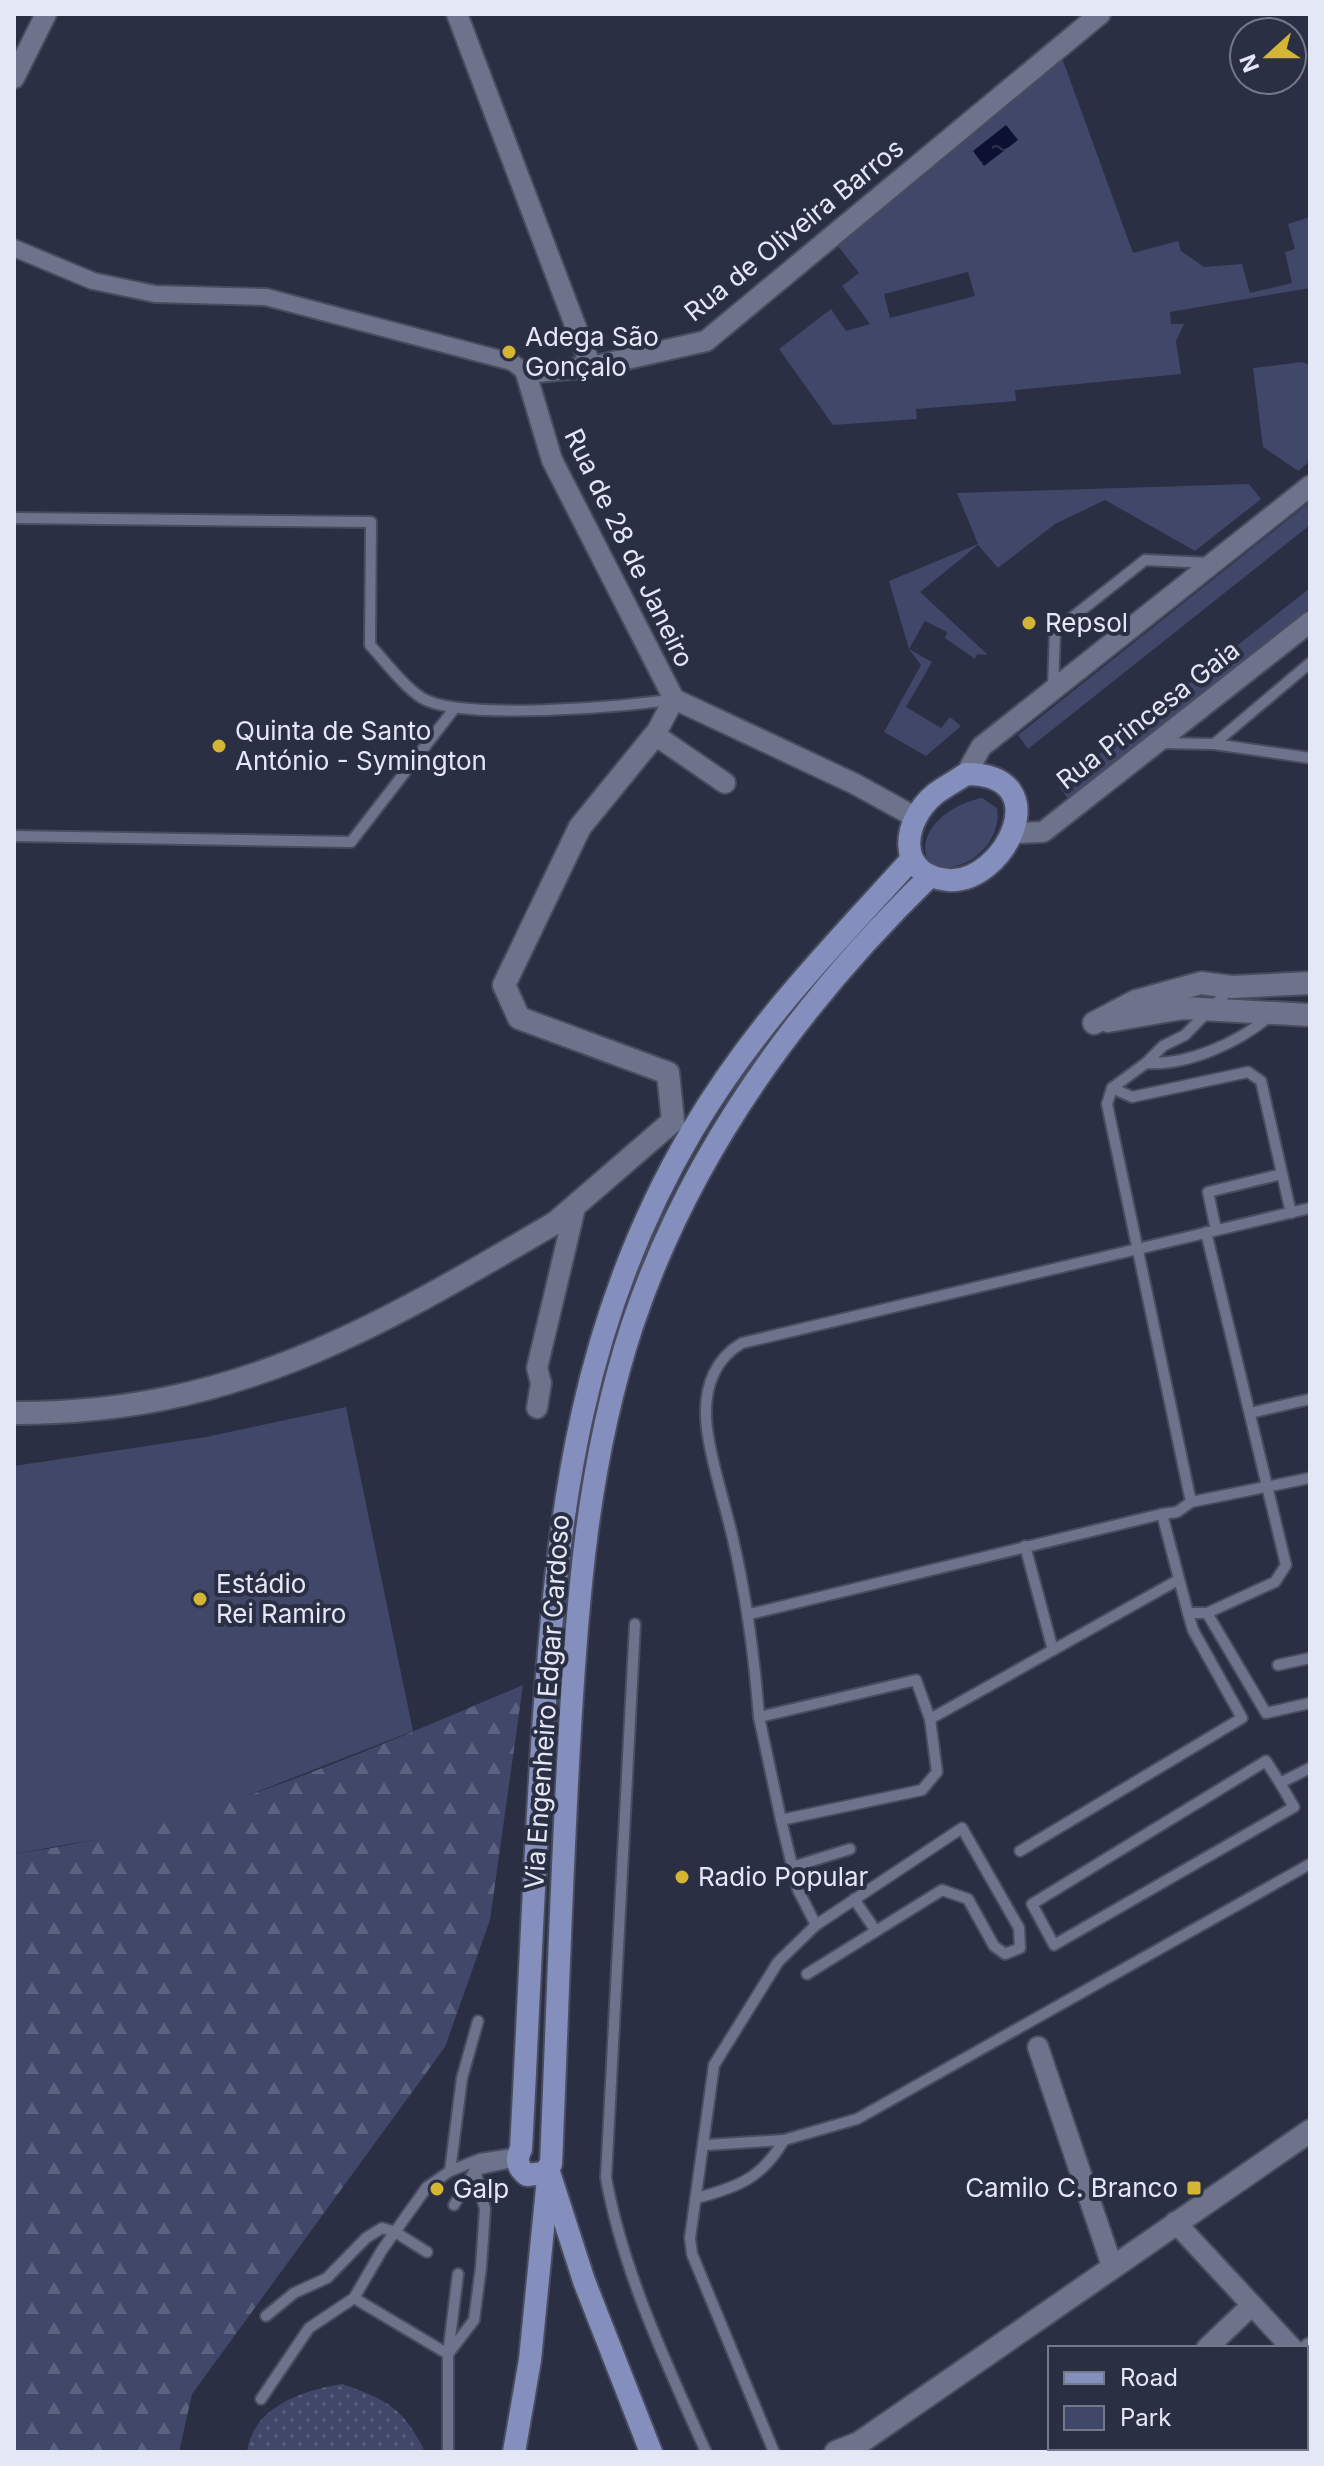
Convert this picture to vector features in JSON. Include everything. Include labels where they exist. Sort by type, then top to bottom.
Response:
[{"type":"main road","points":[[966,774],[984,774],[1010,787],[1016,798],[1013,833],[993,860],[970,876],[952,880],[929,877],[911,860],[909,838],[915,817],[933,795],[966,774]]},
{"type":"main road","name":"Via Engenheiro Edgar Cardoso","points":[[519,2154],[547,1671],[564,1496],[589,1376],[613,1300],[675,1161],[729,1071],[768,1017],[911,860]]},
{"type":"main road","name":"Via Engenheiro Edgar Cardoso","points":[[514,2452],[530,2360],[549,2160],[579,1588],[595,1474],[632,1325],[662,1248],[698,1173],[734,1111],[789,1031],[888,917],[929,877]]},
{"type":"main road","points":[[519,2154],[522,2172],[533,2177],[549,2160]]},
{"type":"main road","points":[[549,2160],[588,2293],[651,2452]]},
{"type":"street","points":[[457,14],[591,367]]},
{"type":"street","name":"Rua de Oliveira Barros","points":[[526,373],[591,367],[706,341],[1100,14]]},
{"type":"street","points":[[14,78],[39,18]]},
{"type":"street","points":[[14,248],[93,281],[155,294],[266,297],[512,362],[526,373]]},
{"type":"street","name":"Rua de 28 de Janeiro","points":[[526,373],[552,460],[674,699],[855,784],[915,817]]},
{"type":"street","points":[[966,774],[981,747],[1310,486]]},
{"type":"street","name":"Rua Princesa Gaia","points":[[1013,833],[1043,832],[1310,622]]},
{"type":"street","name":"Rua de 28 de Janeiro","points":[[655,735],[674,699]]},
{"type":"street","points":[[14,1413],[127,1407],[253,1378],[358,1333],[571,1213],[673,1121],[668,1073],[519,1018],[504,985],[580,827],[655,735],[725,783]]},
{"type":"street","points":[[1310,983],[1232,987],[1201,983],[1136,1001],[1094,1023],[1183,1008],[1310,1015]]},
{"type":"street","points":[[537,1408],[541,1383],[537,1368],[571,1213]]},
{"type":"street","points":[[1038,2047],[1112,2266]]},
{"type":"street","points":[[836,2452],[857,2447],[1175,2222],[1310,2131]]},
{"type":"street","points":[[1175,2222],[1290,2346]]},
{"type":"street","points":[[1209,2346],[1251,2306]]},
{"type":"lane","points":[[14,518],[371,522],[370,645],[422,698],[454,709],[617,708],[674,699]]},
{"type":"lane","points":[[1053,692],[1055,631],[1145,560],[1216,563]]},
{"type":"lane","points":[[1214,744],[1306,667],[1310,682]]},
{"type":"lane","points":[[14,836],[351,842],[454,709]]},
{"type":"lane","points":[[1154,742],[1214,744],[1309,760]]},
{"type":"lane","points":[[1191,1502],[1135,1249],[1107,1104],[1112,1088],[1163,1046],[1185,1035],[1207,1009],[1232,987]]},
{"type":"lane","points":[[1146,1063],[1168,1065],[1250,1033],[1275,1011]]},
{"type":"lane","points":[[1112,1088],[1132,1097],[1248,1072],[1261,1081],[1291,1213]]},
{"type":"lane","points":[[1188,1613],[1207,1613],[1275,1582],[1286,1565],[1211,1231],[1208,1192],[1282,1174]]},
{"type":"lane","points":[[816,1925],[798,1890],[781,1820],[759,1717],[750,1614],[705,1416],[710,1383],[718,1363],[728,1351],[742,1343],[1310,1208]]},
{"type":"lane","points":[[1250,1413],[1310,1399]]},
{"type":"lane","points":[[750,1614],[1177,1512],[1191,1502],[1310,1478]]},
{"type":"lane","points":[[1020,1851],[1242,1718],[1193,1630],[1162,1514]]},
{"type":"lane","points":[[1025,1546],[1053,1650]]},
{"type":"lane","points":[[930,1719],[1178,1580]]},
{"type":"lane","points":[[1207,1613],[1266,1713],[1310,1703]]},
{"type":"lane","points":[[635,1624],[606,2178],[613,2213],[667,2363],[706,2452]]},
{"type":"lane","points":[[1278,1665],[1310,1658]]},
{"type":"lane","points":[[759,1717],[916,1680],[930,1719],[937,1772],[922,1790],[781,1820]]},
{"type":"lane","points":[[1266,1761],[1280,1783],[1294,1807],[1054,1945],[1032,1904],[1266,1761]]},
{"type":"lane","points":[[1280,1783],[1310,1768]]},
{"type":"lane","points":[[774,2452],[692,2254],[690,2238],[706,2145],[714,2065],[778,1962],[816,1925],[962,1828],[1019,1928],[1020,1948],[1005,1954],[994,1946],[968,1899],[942,1890],[807,1974]]},
{"type":"lane","points":[[792,1867],[850,1849]]},
{"type":"lane","points":[[706,2145],[784,2140],[857,2119],[1310,1864]]},
{"type":"lane","points":[[854,1899],[876,1931]]},
{"type":"lane","points":[[450,2171],[462,2078],[478,2021]]},
{"type":"lane","points":[[697,2198],[732,2189],[769,2166],[784,2140]]},
{"type":"lane","points":[[261,2399],[309,2328],[354,2298],[427,2187],[450,2171],[480,2159],[519,2154]]},
{"type":"lane","points":[[454,2205],[475,2170],[519,2154]]},
{"type":"lane","points":[[448,2354],[474,2320],[485,2209],[475,2170]]},
{"type":"lane","points":[[266,2316],[294,2293],[327,2278],[366,2238],[382,2228],[395,2232],[427,2252]]},
{"type":"lane","points":[[448,2450],[448,2354],[458,2274]]},
{"type":"lane","points":[[354,2298],[448,2354]]},
{"type":"green space","points":[[1062,58],[1133,253],[1178,241],[1181,251],[1204,267],[1242,264],[1250,293],[1292,283],[1285,252],[1295,249],[1288,224],[1310,217],[1310,288],[1170,312],[1171,324],[1184,324],[1176,341],[1181,374],[1015,390],[1016,401],[916,409],[917,419],[833,425],[779,349],[831,309],[846,331],[870,324],[842,286],[859,273],[838,246]],"holes":[[[968,272],[975,296],[890,318],[884,294]]]},
{"type":"green space","points":[[1302,362],[1310,365],[1310,461],[1298,471],[1263,447],[1253,368]]},
{"type":"green space","points":[[1249,484],[1261,499],[1195,551],[1105,500],[1055,524],[998,568],[978,545],[920,592],[988,655],[977,654],[975,659],[945,638],[947,632],[925,621],[909,649],[889,581],[978,544],[957,493]]},
{"type":"green space","points":[[1310,502],[1310,525],[1028,749],[1018,735]]},
{"type":"green space","points":[[1310,588],[1310,608],[1069,800],[1059,786]]},
{"type":"green space","points":[[909,649],[932,662],[906,707],[941,728],[950,717],[961,726],[926,756],[884,732],[921,665]]},
{"type":"green space","points":[[982,798],[997,808],[994,833],[987,845],[968,861],[956,866],[930,865],[926,841],[930,830],[948,812]]},
{"type":"green space","name":"Estádio Rei Ramiro","points":[[346,1407],[413,1731],[208,1811],[126,1834],[14,1854],[14,1466],[206,1437]]},
{"type":"green space","points":[[523,1685],[490,1920],[445,2047],[192,2394],[179,2452],[14,2452],[14,1854],[146,1827],[210,1808],[336,1763]]},
{"type":"green space","points":[[342,2384],[371,2395],[392,2408],[410,2425],[425,2452],[247,2452],[251,2436],[259,2423],[282,2403]]},
{"type":"water","points":[[1006,125],[1018,140],[984,166],[973,151]]},
{"type":"place","name":"Adega São Gonçalo","points":[[509,352]]},
{"type":"place","name":"Repsol","points":[[1029,623]]},
{"type":"place","name":"Quinta de Santo António - Symington","points":[[219,746]]},
{"type":"place","name":"Estádio Rei Ramiro","points":[[200,1599]]},
{"type":"place","name":"Radio Popular","points":[[682,1877]]},
{"type":"place","name":"Camilo C. Branco","points":[[1194,2188]]},
{"type":"place","name":"Galp","points":[[437,2189]]}]
